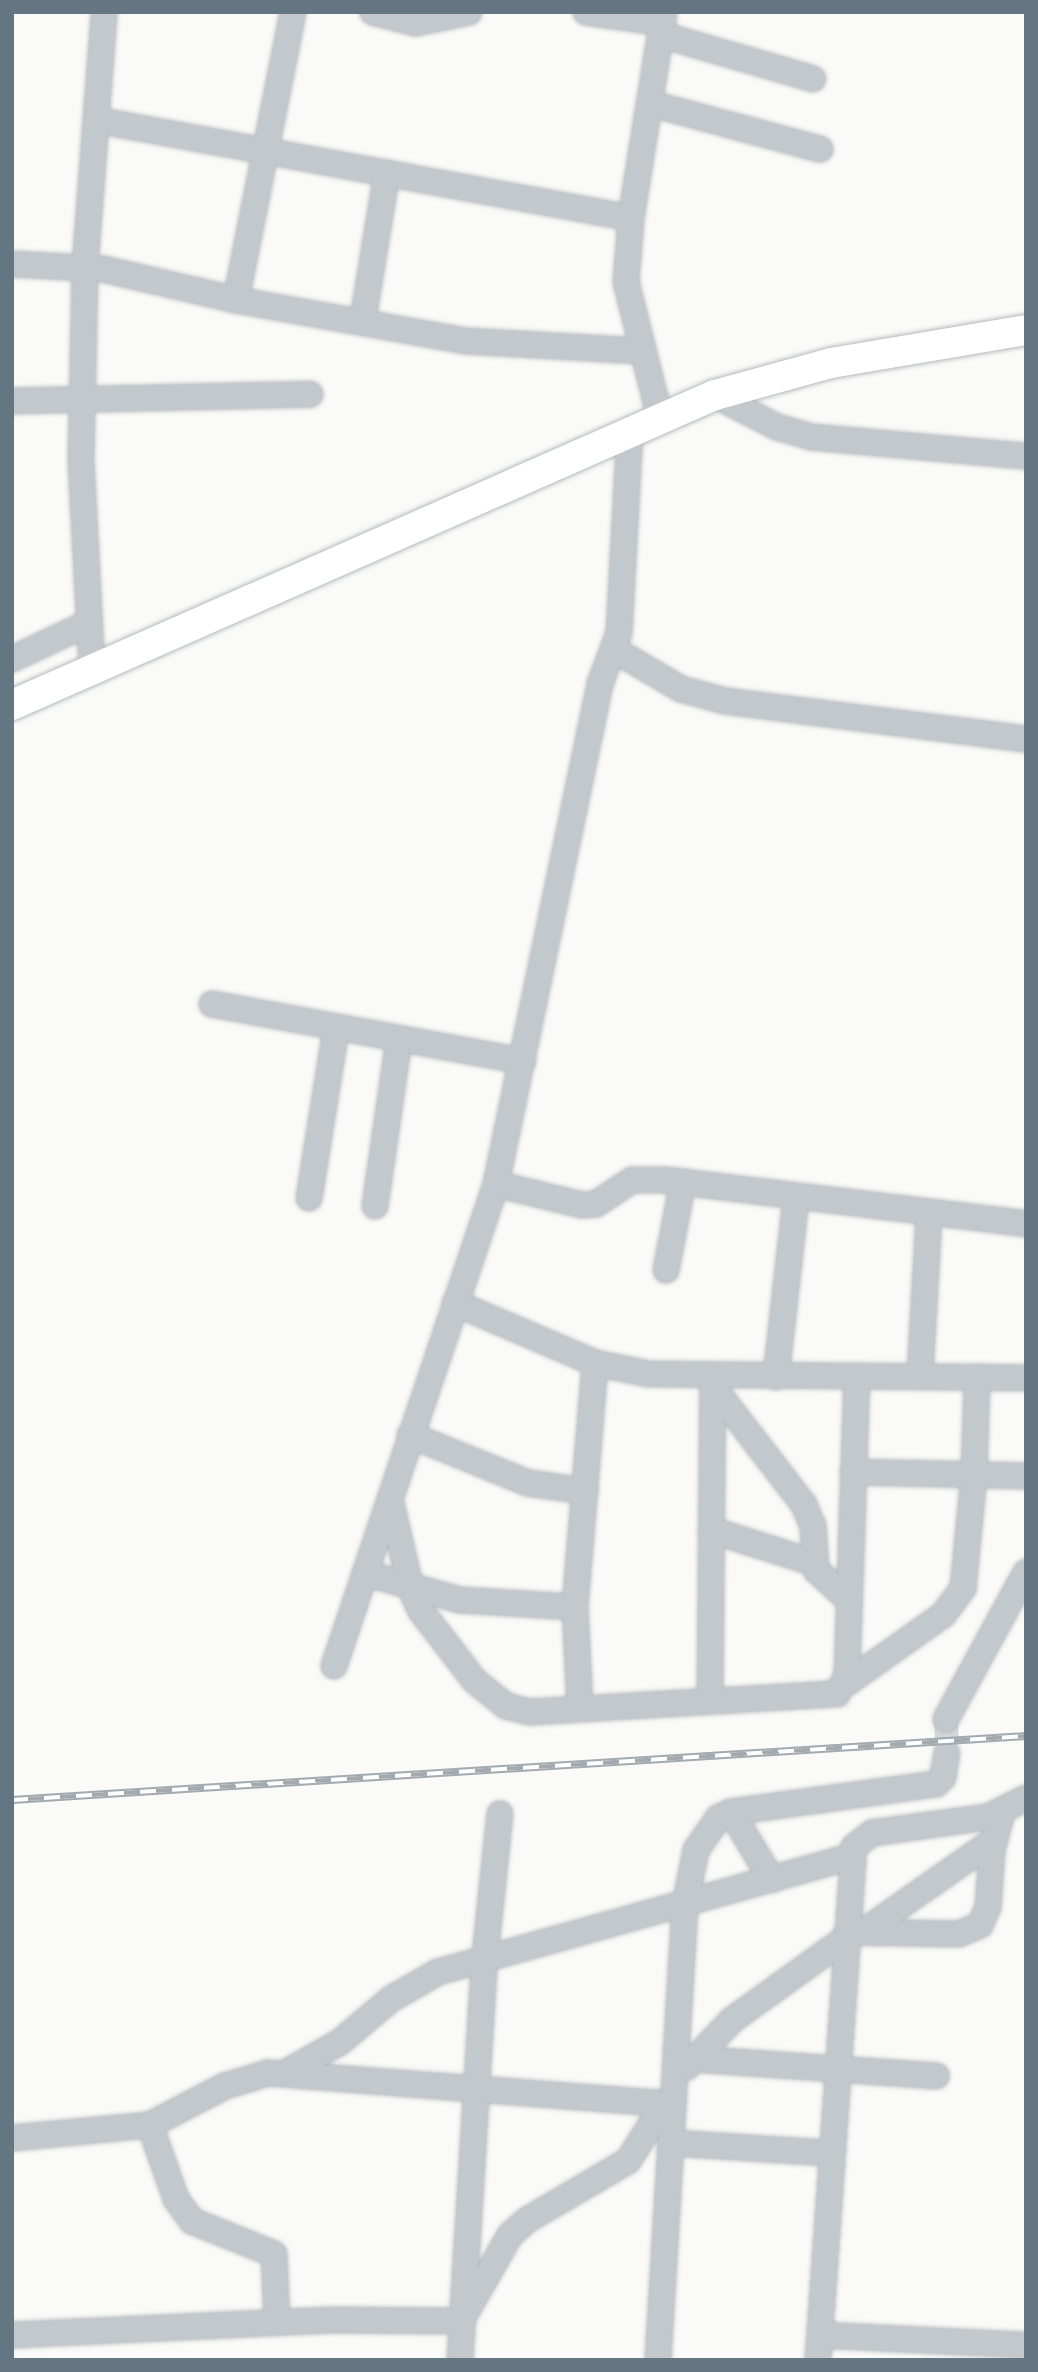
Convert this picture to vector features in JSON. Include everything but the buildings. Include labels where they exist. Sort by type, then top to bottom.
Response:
[{"type":"main road","points":[[12,705],[629,430],[715,395],[831,363],[1026,330]]},
{"type":"street","points":[[92,670],[81,495],[82,400],[85,267],[104,12]]},
{"type":"street","points":[[236,300],[293,12]]},
{"type":"street","points":[[373,12],[417,18],[469,12]]},
{"type":"street","points":[[586,12],[663,23],[813,79]]},
{"type":"street","points":[[660,418],[626,282],[631,218],[652,104],[663,23]]},
{"type":"street","points":[[652,104],[820,149]]},
{"type":"street","points":[[96,120],[631,218]]},
{"type":"street","points":[[363,319],[387,173]]},
{"type":"street","points":[[12,264],[85,267],[236,300],[363,319],[467,341],[642,351]]},
{"type":"street","points":[[12,401],[310,394]]},
{"type":"street","points":[[715,395],[777,427],[812,437],[1026,456]]},
{"type":"street","points":[[334,1666],[496,1184],[600,684],[622,615],[629,430]]},
{"type":"street","points":[[12,659],[89,624]]},
{"type":"street","points":[[613,649],[681,689],[725,702],[1026,738]]},
{"type":"street","points":[[212,1004],[336,1029],[523,1061]]},
{"type":"street","points":[[309,1198],[336,1029]]},
{"type":"street","points":[[375,1206],[399,1040]]},
{"type":"street","points":[[496,1184],[582,1205],[596,1204],[632,1180],[683,1182],[796,1198],[1026,1224]]},
{"type":"street","points":[[666,1270],[683,1182]]},
{"type":"street","points":[[776,1377],[796,1198]]},
{"type":"street","points":[[920,1376],[929,1214]]},
{"type":"street","points":[[455,1303],[595,1363],[649,1374],[713,1382],[776,1377],[1026,1378]]},
{"type":"street","points":[[580,1708],[576,1607],[595,1363]]},
{"type":"street","points":[[844,1685],[857,1376]]},
{"type":"street","points":[[390,1498],[411,1589],[433,1632],[490,1696],[530,1712],[710,1699],[837,1694],[844,1685],[956,1602],[967,1572],[977,1377]]},
{"type":"street","points":[[710,1699],[713,1382]]},
{"type":"street","points":[[713,1382],[809,1513],[812,1562],[826,1582],[849,1600]]},
{"type":"street","points":[[411,1435],[528,1483],[585,1491]]},
{"type":"street","points":[[853,1472],[1026,1476]]},
{"type":"street","points":[[711,1530],[812,1562]]},
{"type":"street","points":[[946,1719],[1026,1572]]},
{"type":"street","points":[[365,1573],[411,1589],[460,1600],[576,1607]]},
{"type":"street","points":[[658,2360],[671,2143],[670,2096],[685,1905],[696,1850],[718,1818],[732,1812],[936,1784],[943,1777],[947,1754]]},
{"type":"street","points":[[818,2360],[837,2068],[852,1934],[851,1857],[860,1838],[872,1833],[1002,1812],[1026,1798]]},
{"type":"street","points":[[732,1812],[772,1880]]},
{"type":"street","points":[[852,1934],[959,1934],[980,1925],[988,1907],[993,1841],[1002,1812]]},
{"type":"street","points":[[460,2360],[485,1956],[500,1814]]},
{"type":"street","points":[[461,2321],[510,2235],[527,2220],[628,2161],[694,2059],[744,2011],[852,1934],[993,1841]]},
{"type":"street","points":[[285,2073],[340,2042],[422,1978],[485,1956],[685,1905],[851,1857]]},
{"type":"street","points":[[694,2059],[936,2076]]},
{"type":"street","points":[[12,2138],[150,2125],[225,2086],[268,2073],[477,2089],[670,2096]]},
{"type":"street","points":[[150,2125],[176,2199],[192,2221],[274,2254],[277,2322]]},
{"type":"street","points":[[671,2143],[832,2153]]},
{"type":"street","points":[[12,2335],[277,2322],[461,2321]]},
{"type":"street","points":[[820,2335],[1026,2345]]},
{"type":"tunnel","points":[[946,1719],[947,1753]]},
{"type":"railway","points":[[12,1800],[1026,1736]]}]
